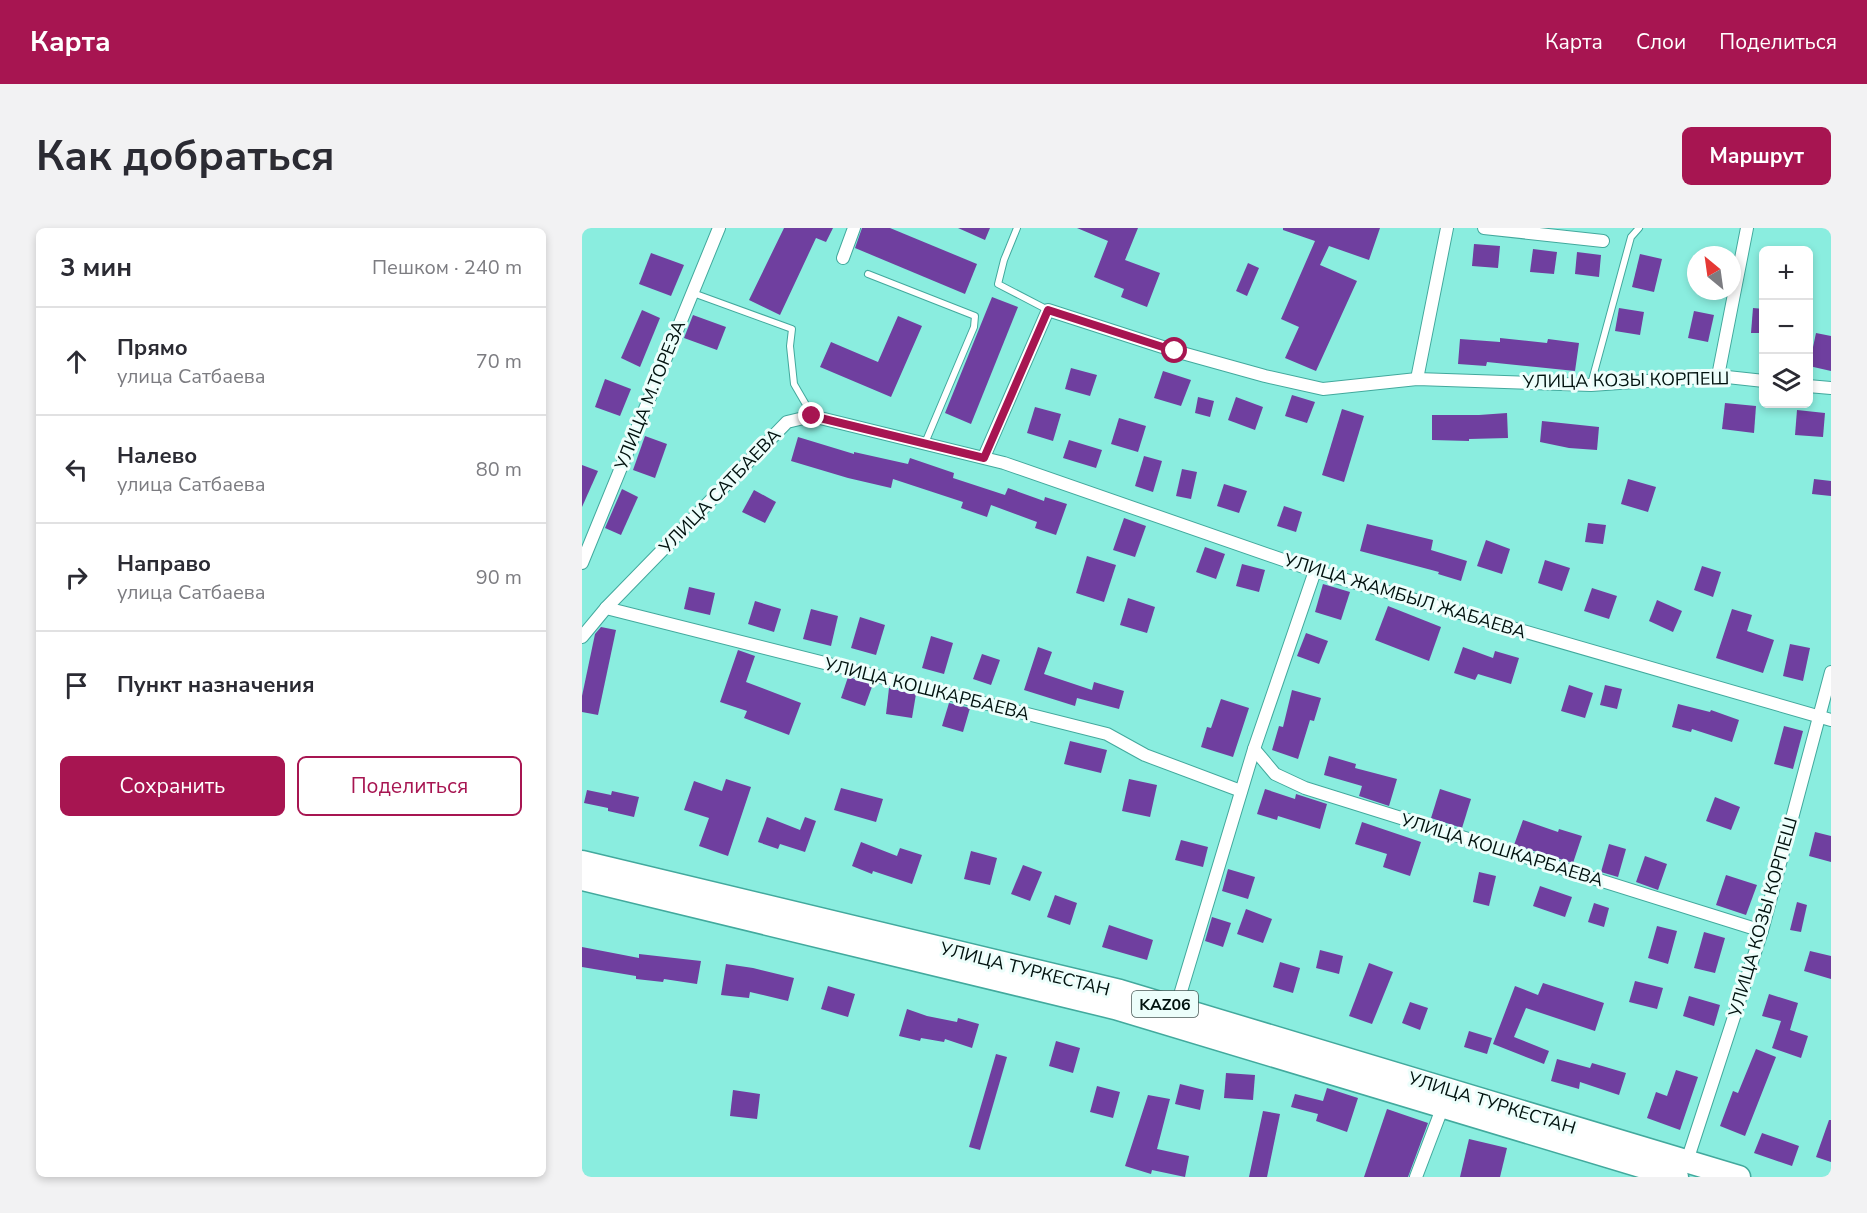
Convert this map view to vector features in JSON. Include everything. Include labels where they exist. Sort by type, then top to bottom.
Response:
[{"type":"highway","name":"УЛИЦА ТУРКЕСТАН","points":[[582,862],[1118,1000],[1443,1106],[1682,1169],[1739,1177]]},
{"type":"highway","name":"УЛИЦА ТУРКЕСТАН","points":[[582,879],[1118,1000],[1176,1008],[1682,1169]]},
{"type":"street","name":"УЛИЦА М.ТОРЕЗА","points":[[582,563],[719,228]]},
{"type":"street","points":[[843,258],[854,228]]},
{"type":"street","points":[[812,416],[984,458],[1048,310],[1175,351],[1265,376],[1323,389],[1417,379],[1447,228]]},
{"type":"street","points":[[1485,228],[1603,241]]},
{"type":"street","points":[[1718,376],[1747,228]]},
{"type":"street","name":"УЛИЦА КОЗЫ КОРПЕШ","points":[[1417,379],[1591,385],[1718,376],[1759,380]]},
{"type":"street","points":[[1813,386],[1831,388]]},
{"type":"street","name":"УЛИЦА САТБАЕВА","points":[[582,637],[606,608],[787,422],[812,416]]},
{"type":"street","name":"УЛИЦА ЖАМБЫЛ ЖАБАЕВА","points":[[984,458],[1315,571],[1831,720]]},
{"type":"street","points":[[1176,1008],[1254,749],[1315,571]]},
{"type":"street","name":"УЛИЦА КОШКАРБАЕВА","points":[[606,608],[1107,734],[1145,755],[1241,791]]},
{"type":"street","name":"УЛИЦА КОЗЫ КОРПЕШ","points":[[1682,1169],[1762,932],[1831,672]]},
{"type":"street","name":"УЛИЦА КОШКАРБАЕВА","points":[[1254,749],[1275,774],[1305,788],[1762,932]]},
{"type":"street","points":[[1416,1177],[1443,1106]]},
{"type":"lane","points":[[1017,228],[1004,260],[998,284],[1048,310]]},
{"type":"lane","points":[[1591,385],[1631,237],[1640,228]]},
{"type":"lane","points":[[868,274],[975,316],[974,327],[925,443]]},
{"type":"lane","points":[[692,292],[792,329],[790,346],[794,384],[812,416]]},
{"type":"building","points":[[784,228],[833,228],[826,242],[816,238],[780,315],[749,300]]},
{"type":"building","points":[[862,228],[890,228],[977,264],[965,294],[855,248]]},
{"type":"building","points":[[958,228],[990,228],[985,240]]},
{"type":"building","points":[[1077,228],[1138,228],[1125,260],[1160,273],[1147,307],[1121,297],[1124,289],[1094,277],[1108,241]]},
{"type":"building","points":[[1283,228],[1380,228],[1369,260],[1329,246],[1320,265],[1357,281],[1316,371],[1285,358],[1299,327],[1281,319],[1315,241],[1283,230]]},
{"type":"building","points":[[1474,244],[1500,246],[1498,268],[1472,266]]},
{"type":"building","points":[[1533,249],[1557,252],[1554,274],[1530,272]]},
{"type":"building","points":[[1577,252],[1601,255],[1599,277],[1575,274]]},
{"type":"building","points":[[651,253],[684,265],[671,296],[639,284]]},
{"type":"building","points":[[1640,254],[1662,259],[1654,292],[1632,287]]},
{"type":"building","points":[[1248,263],[1259,268],[1247,296],[1236,291]]},
{"type":"building","points":[[992,297],[1018,307],[971,424],[945,413]]},
{"type":"building","points":[[1619,308],[1644,312],[1640,335],[1615,331]]},
{"type":"building","points":[[1753,308],[1759,309],[1759,333],[1751,333]]},
{"type":"building","points":[[642,310],[660,318],[640,367],[621,358]]},
{"type":"building","points":[[1694,311],[1714,315],[1708,342],[1688,338]]},
{"type":"building","points":[[693,315],[726,327],[717,350],[684,338]]},
{"type":"building","points":[[898,316],[922,326],[891,397],[820,367],[831,342],[878,362]]},
{"type":"building","points":[[1816,333],[1831,336],[1831,371],[1813,367]]},
{"type":"building","points":[[1500,338],[1547,343],[1548,339],[1579,343],[1575,371],[1487,362],[1486,366],[1458,364],[1460,339],[1500,342]]},
{"type":"building","points":[[1071,368],[1097,375],[1090,396],[1065,389]]},
{"type":"building","points":[[1163,371],[1191,380],[1181,406],[1154,398]]},
{"type":"building","points":[[605,379],[631,389],[620,416],[595,407]]},
{"type":"building","points":[[1292,395],[1315,402],[1307,423],[1285,416]]},
{"type":"building","points":[[1198,397],[1214,401],[1210,417],[1195,413]]},
{"type":"building","points":[[1236,397],[1263,407],[1255,430],[1228,420]]},
{"type":"building","points":[[1725,403],[1756,406],[1754,433],[1722,429]]},
{"type":"building","points":[[1035,407],[1061,414],[1053,441],[1027,433]]},
{"type":"building","points":[[1342,409],[1364,416],[1344,482],[1322,475]]},
{"type":"building","points":[[1797,410],[1825,413],[1823,437],[1795,435]]},
{"type":"building","points":[[1507,413],[1508,438],[1469,439],[1469,441],[1432,440],[1432,415]]},
{"type":"building","points":[[1119,418],[1146,426],[1138,452],[1111,444]]},
{"type":"building","points":[[1542,421],[1599,427],[1597,450],[1569,448],[1540,442]]},
{"type":"building","points":[[645,436],[667,444],[655,478],[633,470]]},
{"type":"building","points":[[798,437],[854,454],[854,452],[908,464],[910,458],[954,473],[953,478],[1005,495],[1008,488],[1044,501],[1045,497],[1067,504],[1056,535],[1035,528],[1037,522],[991,505],[987,517],[961,508],[963,502],[893,479],[891,488],[791,461]]},
{"type":"building","points":[[1069,440],[1102,450],[1096,468],[1063,458]]},
{"type":"building","points":[[1144,456],[1162,461],[1153,492],[1135,486]]},
{"type":"building","points":[[582,465],[598,471],[582,507]]},
{"type":"building","points":[[1182,469],[1197,472],[1191,499],[1176,496]]},
{"type":"building","points":[[1628,479],[1656,487],[1648,512],[1621,504]]},
{"type":"building","points":[[1814,479],[1831,481],[1831,496],[1812,494]]},
{"type":"building","points":[[1224,484],[1247,491],[1239,513],[1217,506]]},
{"type":"building","points":[[622,489],[638,497],[621,535],[605,528]]},
{"type":"building","points":[[754,490],[776,502],[765,523],[742,512]]},
{"type":"building","points":[[1284,506],[1302,512],[1296,532],[1277,526]]},
{"type":"building","points":[[1124,518],[1146,526],[1135,557],[1113,550]]},
{"type":"building","points":[[1588,523],[1606,525],[1603,544],[1585,542]]},
{"type":"building","points":[[1367,524],[1433,540],[1431,550],[1467,561],[1461,581],[1438,574],[1439,572],[1360,551]]},
{"type":"building","points":[[1486,540],[1510,549],[1502,574],[1477,566]]},
{"type":"building","points":[[1205,547],[1225,554],[1216,579],[1196,572]]},
{"type":"building","points":[[1087,556],[1116,565],[1104,602],[1076,593]]},
{"type":"building","points":[[1545,560],[1570,568],[1562,591],[1538,583]]},
{"type":"building","points":[[1242,564],[1265,570],[1259,592],[1236,586]]},
{"type":"building","points":[[1702,566],[1721,572],[1713,597],[1694,590]]},
{"type":"building","points":[[1323,584],[1350,592],[1341,620],[1315,612]]},
{"type":"building","points":[[689,587],[715,593],[710,615],[684,609]]},
{"type":"building","points":[[1592,588],[1617,596],[1609,619],[1584,611]]},
{"type":"building","points":[[1128,598],[1155,607],[1147,633],[1120,625]]},
{"type":"building","points":[[1657,600],[1682,611],[1673,632],[1649,621]]},
{"type":"building","points":[[755,601],[781,609],[774,632],[748,624]]},
{"type":"building","points":[[1388,606],[1441,627],[1429,661],[1375,640]]},
{"type":"building","points":[[811,609],[838,616],[831,646],[803,639]]},
{"type":"building","points":[[1732,609],[1752,615],[1747,631],[1774,640],[1763,673],[1716,658]]},
{"type":"building","points":[[860,617],[885,625],[876,655],[851,648]]},
{"type":"building","points":[[601,627],[616,630],[598,715],[582,712],[582,696],[595,634]]},
{"type":"building","points":[[1306,633],[1328,641],[1319,664],[1297,656]]},
{"type":"building","points":[[931,636],[953,643],[944,674],[922,668]]},
{"type":"building","points":[[1790,644],[1810,648],[1803,681],[1783,676]]},
{"type":"building","points":[[1038,647],[1052,652],[1044,674],[1092,690],[1094,682],[1124,691],[1119,709],[1077,698],[1075,706],[1024,690]]},
{"type":"building","points":[[1463,647],[1493,658],[1495,651],[1519,658],[1511,684],[1478,674],[1475,680],[1454,673]]},
{"type":"building","points":[[738,650],[755,656],[746,682],[801,703],[789,735],[744,718],[747,711],[720,702]]},
{"type":"building","points":[[982,654],[1000,660],[991,685],[973,679]]},
{"type":"building","points":[[848,677],[873,684],[865,706],[841,698]]},
{"type":"building","points":[[1569,685],[1593,693],[1585,718],[1561,711]]},
{"type":"building","points":[[1605,685],[1622,689],[1617,709],[1600,705]]},
{"type":"building","points":[[889,688],[916,694],[912,718],[886,714]]},
{"type":"building","points":[[1292,690],[1321,698],[1314,721],[1310,720],[1298,759],[1272,750],[1279,726],[1283,727]]},
{"type":"building","points":[[1221,699],[1249,708],[1233,757],[1201,747],[1207,727],[1211,728]]},
{"type":"building","points":[[949,703],[970,708],[963,732],[942,726]]},
{"type":"building","points":[[1678,704],[1710,712],[1711,710],[1739,720],[1732,742],[1692,729],[1691,732],[1672,727]]},
{"type":"building","points":[[1784,726],[1803,731],[1793,769],[1774,764]]},
{"type":"building","points":[[1070,741],[1107,750],[1101,773],[1064,764]]},
{"type":"building","points":[[1329,756],[1356,764],[1355,768],[1397,779],[1389,806],[1359,796],[1362,786],[1324,775]]},
{"type":"building","points":[[726,779],[751,787],[728,856],[699,846],[709,818],[684,810],[694,781],[722,791]]},
{"type":"building","points":[[1129,779],[1157,785],[1150,817],[1122,811]]},
{"type":"building","points":[[841,788],[883,799],[876,822],[834,810]]},
{"type":"building","points":[[1265,789],[1295,799],[1296,794],[1327,804],[1320,829],[1278,816],[1277,820],[1257,814]]},
{"type":"building","points":[[1440,789],[1471,799],[1462,828],[1431,818]]},
{"type":"building","points":[[587,790],[611,795],[612,791],[639,797],[634,817],[584,803]]},
{"type":"building","points":[[1715,797],[1740,807],[1731,830],[1706,821]]},
{"type":"building","points":[[767,817],[800,830],[805,817],[816,821],[805,852],[780,844],[778,849],[758,842]]},
{"type":"building","points":[[1523,820],[1558,832],[1559,829],[1582,836],[1573,863],[1514,845]]},
{"type":"building","points":[[1362,822],[1421,842],[1410,876],[1383,867],[1387,854],[1355,844]]},
{"type":"building","points":[[1815,832],[1831,836],[1831,862],[1809,856]]},
{"type":"building","points":[[1181,840],[1208,847],[1203,867],[1175,860]]},
{"type":"building","points":[[861,842],[897,856],[900,848],[922,855],[912,884],[873,871],[872,874],[852,866]]},
{"type":"building","points":[[1609,844],[1626,849],[1618,877],[1601,872]]},
{"type":"building","points":[[971,851],[997,858],[990,885],[964,879]]},
{"type":"building","points":[[1645,856],[1667,864],[1658,890],[1636,882]]},
{"type":"building","points":[[1023,865],[1042,872],[1030,901],[1011,894]]},
{"type":"building","points":[[1228,869],[1255,877],[1248,899],[1222,891]]},
{"type":"building","points":[[1479,872],[1496,876],[1489,906],[1473,902]]},
{"type":"building","points":[[1726,875],[1757,885],[1746,915],[1716,905]]},
{"type":"building","points":[[1540,886],[1572,897],[1565,917],[1533,906]]},
{"type":"building","points":[[1055,895],[1077,903],[1070,925],[1047,917]]},
{"type":"building","points":[[1797,902],[1807,905],[1801,932],[1790,930]]},
{"type":"building","points":[[1594,903],[1609,908],[1604,927],[1588,922]]},
{"type":"building","points":[[1246,909],[1272,919],[1263,943],[1237,934]]},
{"type":"building","points":[[1212,917],[1231,923],[1223,947],[1205,941]]},
{"type":"building","points":[[1109,925],[1153,940],[1147,960],[1102,947]]},
{"type":"building","points":[[1657,926],[1677,931],[1668,964],[1648,958]]},
{"type":"building","points":[[1704,932],[1725,938],[1715,973],[1694,968]]},
{"type":"building","points":[[582,947],[639,958],[639,954],[701,961],[697,984],[664,979],[663,982],[636,979],[636,976],[582,967]]},
{"type":"building","points":[[1320,950],[1343,956],[1339,974],[1316,968]]},
{"type":"building","points":[[1810,951],[1831,956],[1831,979],[1804,971]]},
{"type":"building","points":[[1280,962],[1300,968],[1293,993],[1273,987]]},
{"type":"building","points":[[1369,963],[1393,972],[1372,1024],[1349,1016]]},
{"type":"building","points":[[726,964],[794,978],[788,1001],[750,992],[749,998],[721,995]]},
{"type":"building","points":[[1635,981],[1663,988],[1657,1009],[1629,1002]]},
{"type":"building","points":[[1543,983],[1604,1003],[1595,1031],[1526,1008],[1514,1037],[1549,1051],[1544,1064],[1493,1044],[1515,986],[1538,995]]},
{"type":"building","points":[[828,986],[855,994],[848,1017],[821,1009]]},
{"type":"building","points":[[1769,994],[1798,1003],[1790,1030],[1808,1036],[1801,1058],[1772,1048],[1781,1021],[1762,1016]]},
{"type":"building","points":[[1689,996],[1720,1005],[1714,1026],[1683,1016]]},
{"type":"building","points":[[1410,1002],[1428,1008],[1420,1030],[1402,1023]]},
{"type":"building","points":[[907,1009],[927,1016],[957,1022],[958,1018],[979,1024],[972,1048],[945,1039],[944,1042],[921,1038],[920,1041],[899,1036]]},
{"type":"building","points":[[1469,1031],[1492,1038],[1487,1054],[1464,1047]]},
{"type":"building","points":[[1056,1041],[1080,1048],[1073,1073],[1049,1066]]},
{"type":"building","points":[[1756,1049],[1776,1057],[1745,1136],[1720,1126],[1733,1091],[1738,1093]]},
{"type":"building","points":[[996,1054],[1007,1057],[980,1150],[969,1147]]},
{"type":"building","points":[[1557,1059],[1590,1068],[1592,1063],[1626,1073],[1619,1095],[1580,1082],[1579,1089],[1551,1081]]},
{"type":"building","points":[[1676,1070],[1698,1077],[1680,1130],[1647,1118],[1656,1092],[1667,1096]]},
{"type":"building","points":[[1226,1073],[1255,1075],[1253,1100],[1224,1098]]},
{"type":"building","points":[[1180,1084],[1204,1090],[1200,1110],[1175,1104]]},
{"type":"building","points":[[1097,1086],[1120,1092],[1113,1118],[1090,1112]]},
{"type":"building","points":[[1327,1088],[1358,1098],[1347,1132],[1316,1121],[1318,1114],[1291,1107],[1295,1094],[1323,1101]]},
{"type":"building","points":[[733,1090],[760,1094],[757,1119],[730,1116]]},
{"type":"building","points":[[1148,1095],[1170,1099],[1157,1149],[1189,1156],[1185,1177],[1152,1170],[1151,1174],[1125,1166]]},
{"type":"building","points":[[1387,1109],[1428,1123],[1408,1177],[1364,1177]]},
{"type":"building","points":[[1263,1111],[1280,1114],[1267,1177],[1249,1177]]},
{"type":"building","points":[[1829,1120],[1831,1120],[1831,1162],[1816,1157]]},
{"type":"building","points":[[1762,1133],[1799,1146],[1792,1166],[1754,1153]]},
{"type":"building","points":[[1469,1139],[1507,1148],[1500,1177],[1460,1177]]},
{"type":"route","points":[[812,416],[984,458],[1048,310],[1175,351]]}]
